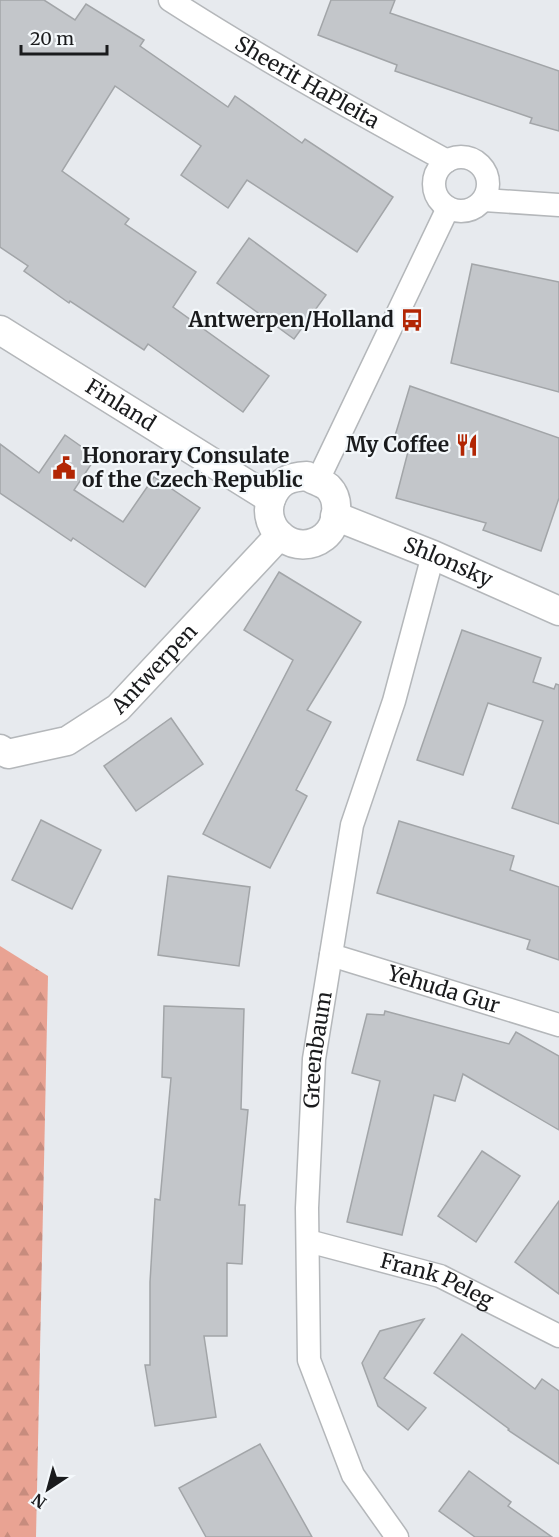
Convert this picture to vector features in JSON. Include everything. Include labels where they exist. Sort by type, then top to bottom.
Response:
[{"type":"street","name":"Sheerit HaPleita","points":[[170,0],[231,39],[447,161]]},
{"type":"street","points":[[455,157],[474,160],[487,173],[488,192],[484,200],[471,210],[455,211],[448,208],[435,194],[435,175],[440,167],[455,157]]},
{"type":"street","points":[[484,200],[559,205]]},
{"type":"street","points":[[317,482],[448,208]]},
{"type":"street","name":"Finland","points":[[0,330],[272,500]]},
{"type":"street","points":[[307,476],[317,482],[327,486],[337,506],[333,527],[318,541],[309,545],[298,545],[288,541],[273,528],[268,509],[276,489],[284,481],[307,476]]},
{"type":"street","name":"Shlonsky","points":[[335,516],[433,555],[559,611]]},
{"type":"street","name":"Antwerpen","points":[[0,749],[8,754],[67,741],[118,708],[280,534]]},
{"type":"street","name":"Greenbaum","points":[[397,1537],[353,1475],[309,1359],[308,1208],[314,1059],[352,825],[394,701],[433,555]]},
{"type":"street","name":"Yehuda Gur","points":[[331,955],[559,1025]]},
{"type":"street","name":"Frank Peleg","points":[[308,1242],[440,1276],[559,1336]]},
{"type":"green space","points":[[0,946],[48,976],[36,1537],[0,1537]]},
{"type":"building","points":[[0,0],[44,0],[75,20],[86,4],[144,40],[140,46],[228,107],[235,96],[302,143],[305,139],[393,197],[357,252],[247,180],[228,208],[181,175],[201,146],[115,86],[62,171],[129,219],[125,224],[196,272],[173,307],[269,376],[243,412],[148,344],[144,350],[70,301],[69,303],[24,271],[28,266],[0,247]]},
{"type":"building","points":[[331,0],[395,0],[390,13],[559,71],[559,131],[530,123],[532,118],[395,71],[397,65],[318,35]]},
{"type":"building","points":[[249,238],[326,295],[294,339],[217,283]]},
{"type":"building","points":[[472,264],[559,282],[559,392],[451,363]]},
{"type":"building","points":[[410,386],[559,438],[559,498],[541,551],[483,530],[486,523],[396,498],[410,444],[394,439]]},
{"type":"building","points":[[65,435],[96,457],[74,490],[123,522],[154,477],[200,508],[145,587],[73,538],[71,541],[0,493],[0,444],[39,473]]},
{"type":"building","points":[[279,572],[361,622],[307,710],[331,722],[296,790],[307,796],[270,868],[203,834],[293,660],[244,630]]},
{"type":"building","points":[[462,630],[541,658],[533,682],[554,689],[556,684],[559,685],[559,824],[512,808],[543,721],[488,703],[463,775],[417,760]]},
{"type":"building","points":[[171,718],[203,764],[136,811],[104,766]]},
{"type":"building","points":[[41,820],[101,850],[72,909],[12,880]]},
{"type":"building","points":[[399,821],[514,856],[510,870],[559,887],[559,960],[527,949],[530,940],[377,893]]},
{"type":"building","points":[[168,876],[250,887],[239,966],[158,955]]},
{"type":"building","points":[[164,1006],[244,1009],[241,1109],[248,1110],[239,1205],[245,1205],[242,1264],[227,1263],[227,1336],[204,1336],[216,1417],[155,1426],[145,1365],[150,1365],[150,1282],[155,1199],[160,1200],[171,1078],[162,1077]]},
{"type":"building","points":[[385,1011],[509,1044],[516,1032],[559,1056],[559,1130],[463,1074],[455,1101],[434,1095],[402,1235],[347,1222],[380,1081],[352,1073],[367,1014],[384,1015]]},
{"type":"building","points":[[482,1151],[520,1176],[476,1242],[438,1216]]},
{"type":"building","points":[[559,1201],[559,1294],[515,1262]]},
{"type":"building","points":[[424,1319],[384,1378],[426,1408],[408,1430],[378,1406],[362,1363],[380,1331]]},
{"type":"building","points":[[462,1334],[535,1389],[542,1379],[559,1391],[559,1464],[508,1430],[434,1373]]},
{"type":"building","points":[[260,1444],[312,1537],[206,1537],[179,1488]]},
{"type":"building","points":[[469,1471],[511,1502],[508,1506],[552,1537],[475,1537],[439,1511]]},
{"type":"place","name":"Antwerpen/Holland","points":[[412,320]]},
{"type":"place","name":"My Coffee","points":[[467,445]]},
{"type":"place","name":"Honorary Consulate of the Czech Republic","points":[[64,468]]}]
